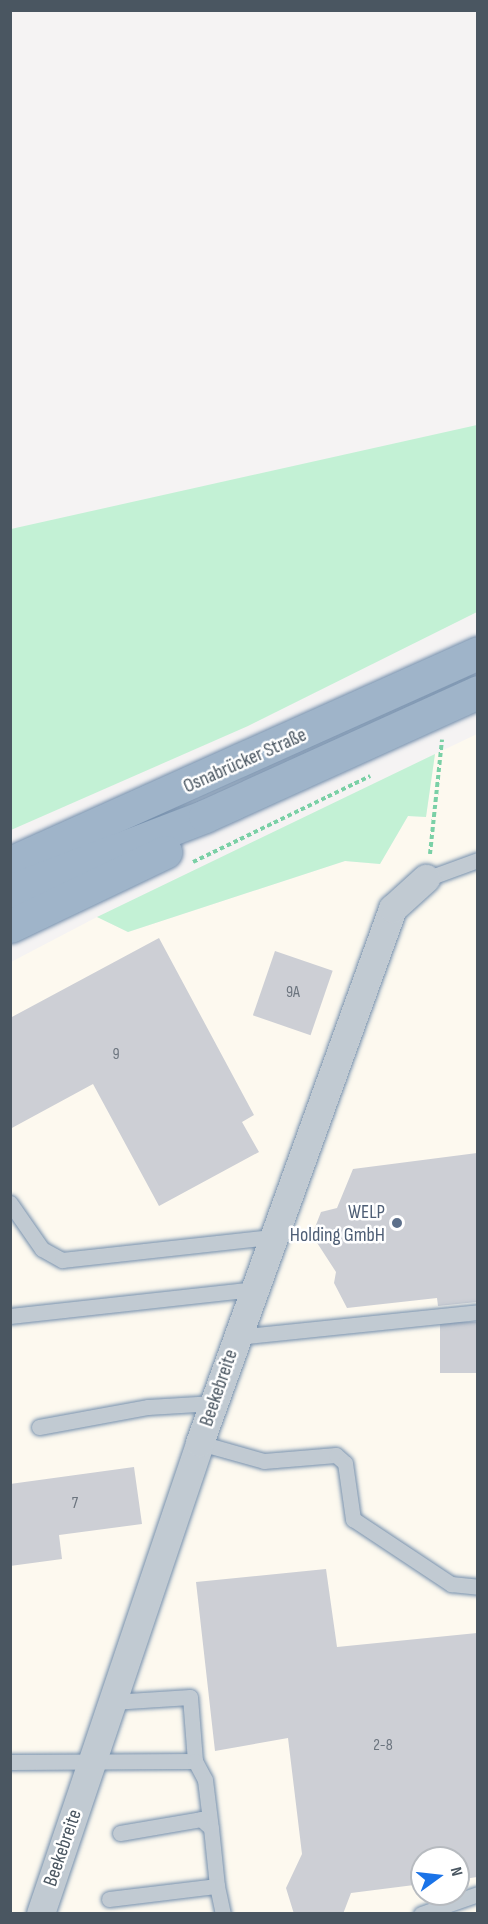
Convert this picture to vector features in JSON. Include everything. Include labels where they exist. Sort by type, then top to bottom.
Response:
[{"type":"highway","name":"Osnabrücker Straße","points":[[10,863],[477,653]]},
{"type":"highway","name":"Osnabrücker Straße","points":[[10,891],[205,816],[374,758],[477,692]]},
{"type":"highway","points":[[10,926],[374,758]]},
{"type":"street","name":"Beekebreite","points":[[40,1914],[272,1237],[393,909],[426,879]]},
{"type":"lane","points":[[426,879],[477,860]]},
{"type":"lane","points":[[10,1203],[42,1249],[62,1260],[272,1237]]},
{"type":"lane","points":[[10,1317],[254,1289]]},
{"type":"lane","points":[[237,1337],[477,1312]]},
{"type":"lane","points":[[39,1426],[148,1407],[214,1403]]},
{"type":"lane","points":[[200,1443],[264,1461],[336,1455],[345,1463],[354,1519],[451,1584],[477,1587]]},
{"type":"lane","points":[[112,1702],[190,1697],[195,1761],[205,1780],[217,1886],[223,1914]]},
{"type":"lane","points":[[10,1762],[195,1761]]},
{"type":"lane","points":[[120,1833],[201,1819],[211,1828]]},
{"type":"lane","points":[[109,1899],[217,1886]]},
{"type":"lane","points":[[421,1914],[477,1894]]},
{"type":"path","points":[[434,741],[451,732]]},
{"type":"path","points":[[426,879],[442,736]]},
{"type":"path","points":[[182,867],[374,758]]},
{"type":"shaded area","points":[[477,734],[477,1913],[11,1914],[11,962],[97,917],[128,932],[345,861],[380,864],[408,816],[426,817],[435,754]]},
{"type":"green space","points":[[477,425],[477,612],[248,726],[11,830],[11,529]]},
{"type":"green space","points":[[435,754],[426,817],[408,816],[380,864],[345,861],[128,932],[97,917]]},
{"type":"building","points":[[159,938],[254,1115],[242,1122],[259,1152],[159,1206],[93,1084],[10,1129],[10,1018]]},
{"type":"building","points":[[275,951],[333,971],[311,1035],[253,1015]]},
{"type":"building","name":"WELP Holding GmbH","points":[[477,1153],[477,1302],[438,1306],[437,1298],[347,1308],[334,1283],[336,1272],[312,1235],[321,1212],[337,1208],[353,1169]]},
{"type":"building","points":[[440,1322],[477,1322],[477,1373],[440,1373]]},
{"type":"building","points":[[134,1467],[142,1524],[59,1535],[62,1559],[10,1566],[10,1484]]},
{"type":"building","points":[[326,1569],[337,1647],[477,1633],[477,1877],[470,1878],[470,1846],[410,1846],[410,1886],[351,1893],[343,1914],[294,1914],[286,1888],[302,1854],[288,1738],[215,1751],[196,1582]]},
{"type":"place","name":"WELP Holding GmbH","points":[[397,1223]]}]
